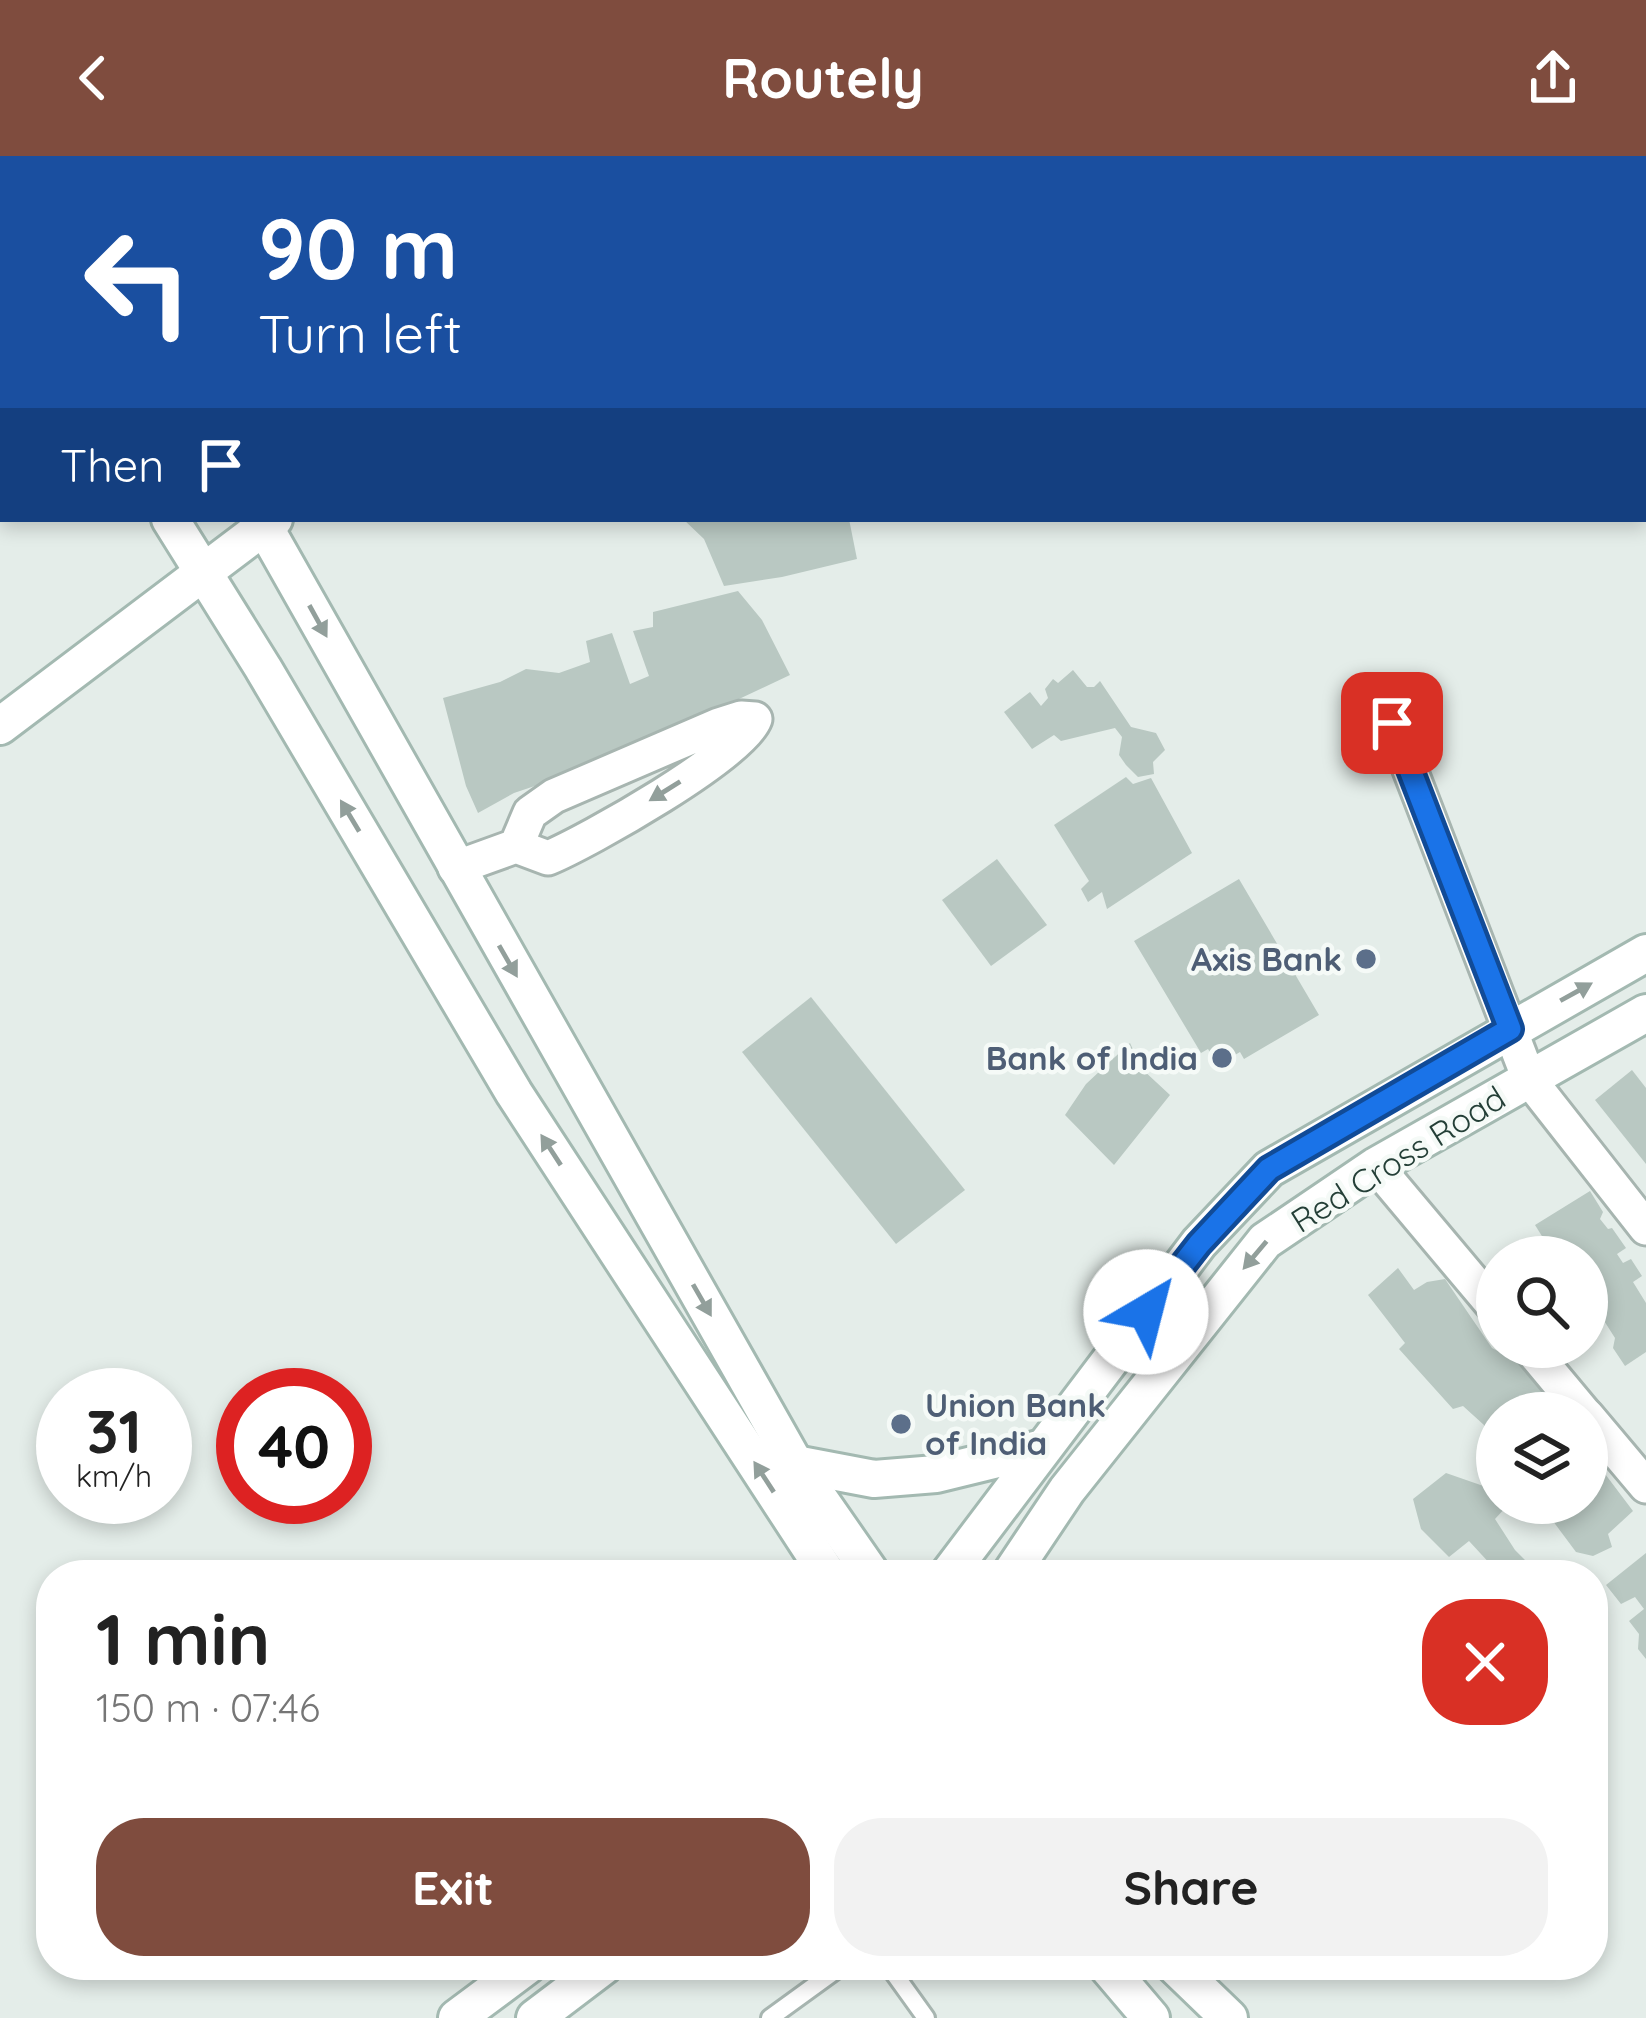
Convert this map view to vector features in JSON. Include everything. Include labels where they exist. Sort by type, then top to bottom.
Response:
[{"type":"main road","points":[[172,522],[514,1093],[817,1560]]},
{"type":"main road","points":[[0,726],[202,575],[265,522]]},
{"type":"main road","points":[[267,522],[455,868],[796,1464],[862,1560]]},
{"type":"main road","name":"Red Cross Road","points":[[958,1560],[1199,1244],[1269,1169],[1646,953]]},
{"type":"main road","name":"Red Cross Road","points":[[1020,1560],[1067,1490],[1265,1241],[1376,1166],[1646,1012]]},
{"type":"main road","points":[[514,1093],[565,1061]]},
{"type":"main road","points":[[796,1464],[874,1479],[953,1471],[1042,1448]]},
{"type":"main road","points":[[1046,1560],[1067,1490]]},
{"type":"main road","points":[[794,1523],[798,1560]]},
{"type":"main road","points":[[457,2018],[508,1980]]},
{"type":"main road","points":[[536,2018],[585,1980]]},
{"type":"main road","points":[[1119,1980],[1151,2018]]},
{"type":"main road","points":[[1190,1980],[1229,2018]]},
{"type":"street","points":[[455,868],[516,846],[548,858],[582,844],[695,772],[751,730],[755,719],[719,725],[554,796],[530,813],[516,846]]},
{"type":"street","points":[[1392,723],[1529,1079],[1646,1228]]},
{"type":"street","points":[[1376,1166],[1476,1285]]},
{"type":"street","points":[[1546,1368],[1566,1392]]},
{"type":"street","points":[[1608,1441],[1646,1486]]},
{"type":"lane","points":[[770,2018],[822,1980]]},
{"type":"lane","points":[[899,1980],[926,2018]]},
{"type":"building","points":[[686,522],[850,522],[857,559],[724,586],[704,539]]},
{"type":"building","points":[[738,591],[762,620],[790,675],[603,763],[514,793],[478,813],[466,786],[443,698],[500,682],[526,669],[559,673],[590,662],[586,641],[612,633],[630,684],[649,676],[633,631],[653,627],[653,612]]},
{"type":"building","points":[[1073,670],[1087,687],[1100,681],[1131,727],[1156,733],[1165,750],[1153,762],[1154,774],[1138,777],[1126,765],[1119,755],[1122,737],[1115,728],[1061,741],[1054,735],[1032,749],[1004,712],[1030,692],[1041,706],[1053,679],[1058,683]]},
{"type":"building","points":[[1126,777],[1133,784],[1151,778],[1192,853],[1107,909],[1102,892],[1088,902],[1081,889],[1089,881],[1054,825]]},
{"type":"building","points":[[997,859],[1047,925],[991,966],[942,900]]},
{"type":"building","points":[[1239,879],[1319,1015],[1244,1059],[1240,1052],[1218,1065],[1208,1049],[1201,1053],[1134,941]]},
{"type":"building","points":[[811,997],[965,1190],[896,1244],[742,1052]]},
{"type":"building","points":[[1130,1043],[1142,1069],[1170,1095],[1114,1165],[1065,1115],[1086,1084]]},
{"type":"building","points":[[1632,1070],[1646,1088],[1646,1164],[1595,1100]]},
{"type":"building","points":[[1590,1191],[1603,1212],[1600,1219],[1626,1248],[1617,1254],[1623,1263],[1631,1259],[1642,1276],[1633,1282],[1646,1303],[1646,1352],[1625,1366],[1613,1348],[1615,1338],[1608,1327],[1608,1236],[1542,1236],[1535,1225]]},
{"type":"building","points":[[1398,1268],[1414,1290],[1445,1279],[1476,1325],[1476,1368],[1526,1368],[1544,1392],[1476,1392],[1476,1418],[1463,1406],[1453,1409],[1399,1349],[1405,1343],[1368,1295]]},
{"type":"building","points":[[1446,1473],[1476,1483],[1476,1524],[1498,1524],[1525,1560],[1487,1560],[1469,1541],[1449,1557],[1421,1529],[1413,1499]]},
{"type":"building","points":[[1608,1478],[1633,1511],[1608,1534],[1612,1547],[1593,1556],[1576,1552],[1555,1524],[1608,1524]]},
{"type":"building","points":[[1646,1553],[1646,1659],[1638,1649],[1639,1634],[1629,1621],[1644,1609],[1635,1597],[1621,1604],[1608,1583]]},
{"type":"place","name":"Axis Bank","points":[[1366,959]]},
{"type":"place","name":"Bank of India","points":[[1222,1058]]},
{"type":"place","name":"Union Bank of India","points":[[901,1424]]},
{"type":"route","points":[[1146,1312],[1199,1244],[1269,1169],[1510,1029],[1392,723]]}]
